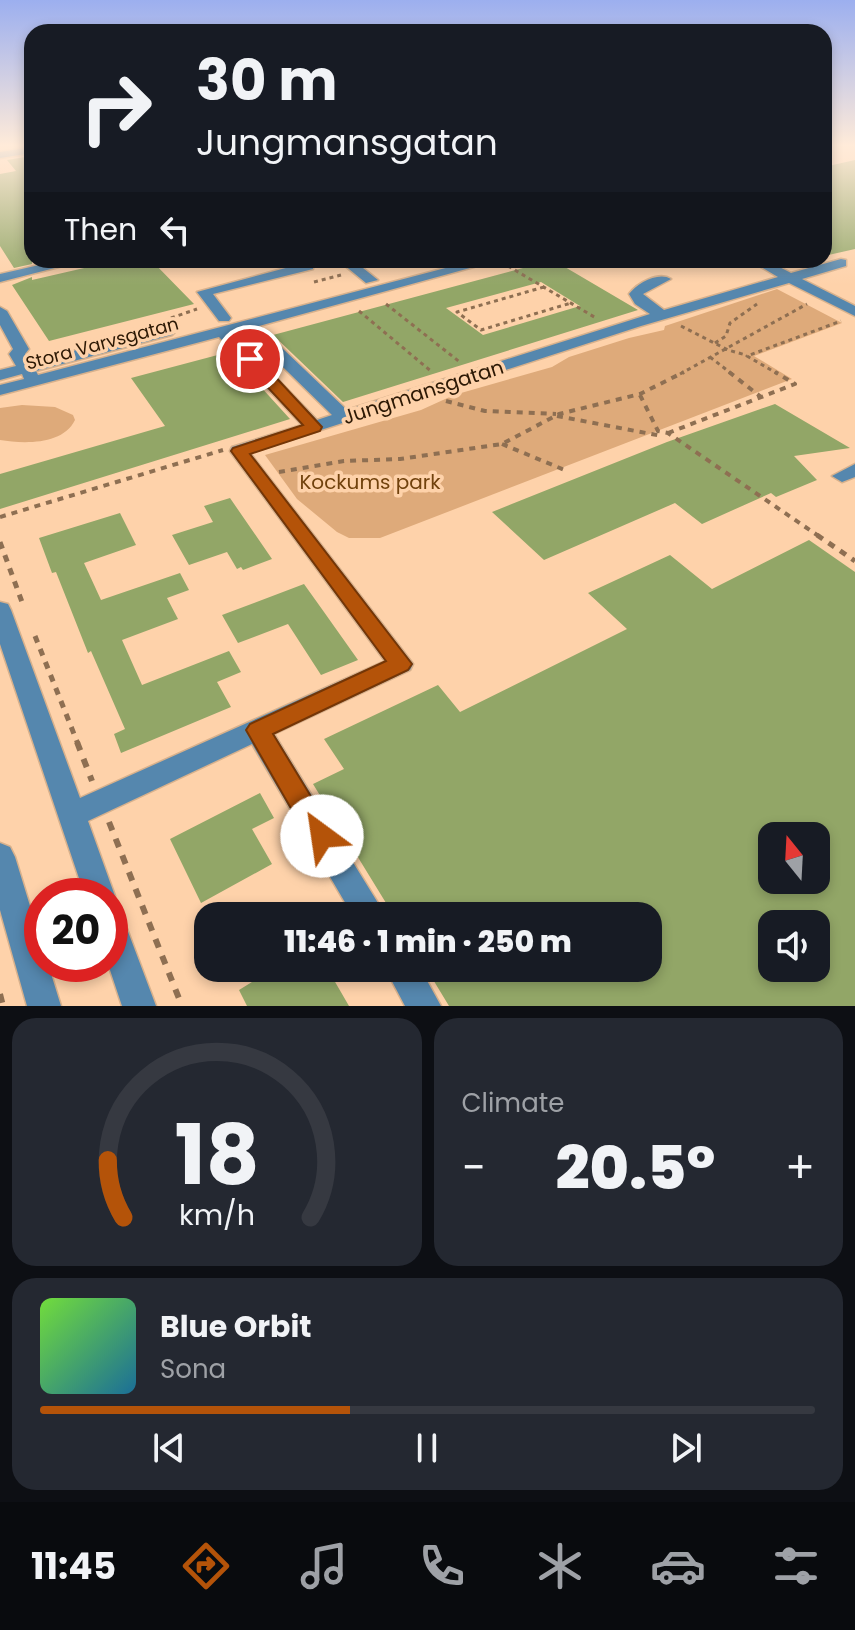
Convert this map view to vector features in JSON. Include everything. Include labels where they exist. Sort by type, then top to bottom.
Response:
[{"type":"street","name":"Jungmansgatan","points":[[832,265],[841,263]]},
{"type":"street","points":[[0,278],[44,268]]},
{"type":"street","points":[[300,268],[204,292],[224,325],[314,427]]},
{"type":"street","points":[[355,268],[371,280]]},
{"type":"street","name":"Stora Varvsgatan","points":[[0,375],[224,325],[416,268]]},
{"type":"street","name":"Stora Varvsgatan","points":[[224,325],[249,325],[462,268]]},
{"type":"street","points":[[771,268],[849,316]]},
{"type":"street","name":"Jungmansgatan","points":[[239,451],[344,417],[440,391],[476,374],[822,268]]},
{"type":"street","points":[[664,279],[640,289],[636,294],[640,301],[667,318]]},
{"type":"street","points":[[0,311],[21,349],[26,368]]},
{"type":"street","points":[[249,325],[344,417]]},
{"type":"street","points":[[0,338],[8,352],[26,368]]},
{"type":"street","name":"Stora Varvsgatan","points":[[0,390],[26,368]]},
{"type":"street","points":[[71,815],[401,664],[239,451]]},
{"type":"street","points":[[12,610],[71,815],[94,878]]},
{"type":"street","points":[[258,730],[362,902]]},
{"type":"street","points":[[0,857],[44,1006]]},
{"type":"street","points":[[128,975],[139,1006]]},
{"type":"street","points":[[409,982],[424,1006]]},
{"type":"path","points":[[511,268],[615,330]]},
{"type":"path","points":[[544,287],[457,312],[481,330],[571,303]]},
{"type":"path","points":[[269,473],[344,461],[400,459],[502,444],[557,415],[640,394],[728,350],[812,296]]},
{"type":"path","points":[[381,300],[476,374]]},
{"type":"path","points":[[715,343],[726,336],[728,325],[761,301]]},
{"type":"path","points":[[354,307],[440,391],[485,411],[557,415],[665,435],[795,384],[747,356],[728,350],[667,318]]},
{"type":"path","points":[[747,356],[849,316]]},
{"type":"path","points":[[710,357],[761,397]]},
{"type":"path","points":[[640,394],[658,431],[855,561]]},
{"type":"path","points":[[502,444],[567,471]]},
{"type":"path","points":[[0,517],[219,449],[239,451]]},
{"type":"path","points":[[0,542],[12,610]]},
{"type":"path","points":[[30,622],[182,1006]]},
{"type":"path","points":[[0,994],[3,1006]]},
{"type":"green space","name":"Kockums park","points":[[777,289],[842,323],[754,356],[792,379],[380,538],[349,538],[337,532],[297,499],[265,455],[421,410],[454,395],[552,367],[569,357],[664,330],[665,326]]},
{"type":"green space","points":[[22,405],[55,407],[73,415],[75,420],[62,434],[42,441],[0,440],[0,408]]},
{"type":"building","points":[[0,191],[24,191],[24,266],[14,268],[0,246]]},
{"type":"building","points":[[832,191],[855,191],[855,249],[832,254]]},
{"type":"building","points":[[84,268],[159,268],[194,304],[49,341],[12,285],[32,277],[32,280]]},
{"type":"building","points":[[523,268],[567,268],[638,310],[343,402],[273,335]],"holes":[[[541,282],[580,306],[483,335],[446,308]]]},
{"type":"building","points":[[229,352],[290,419],[0,509],[0,474],[165,426],[131,378]]},
{"type":"building","points":[[775,404],[850,448],[794,456],[817,480],[776,497],[771,493],[702,524],[675,503],[544,560],[492,512],[667,442]]},
{"type":"building","points":[[230,498],[272,559],[243,570],[241,567],[237,569],[227,552],[189,565],[172,535],[213,522],[204,506]]},
{"type":"building","points":[[120,513],[136,545],[84,563],[101,600],[180,573],[189,590],[167,598],[178,619],[122,640],[142,685],[229,651],[241,672],[217,682],[231,707],[121,753],[114,734],[125,729],[91,651],[88,653],[39,538]]},
{"type":"building","points":[[809,540],[855,572],[855,1006],[449,1006],[434,982],[662,982],[662,902],[385,902],[313,784],[344,769],[324,739],[438,685],[460,712],[627,629],[588,593],[670,555],[712,589]]},
{"type":"building","points":[[304,584],[358,660],[321,675],[288,624],[238,643],[222,615]]},
{"type":"building","points":[[260,793],[274,818],[252,829],[272,864],[203,902],[170,839]]},
{"type":"building","points":[[252,982],[335,982],[349,1006],[247,1006],[239,990]]},
{"type":"route","points":[[250,359],[314,427],[239,451],[401,664],[258,730],[322,836]]}]
